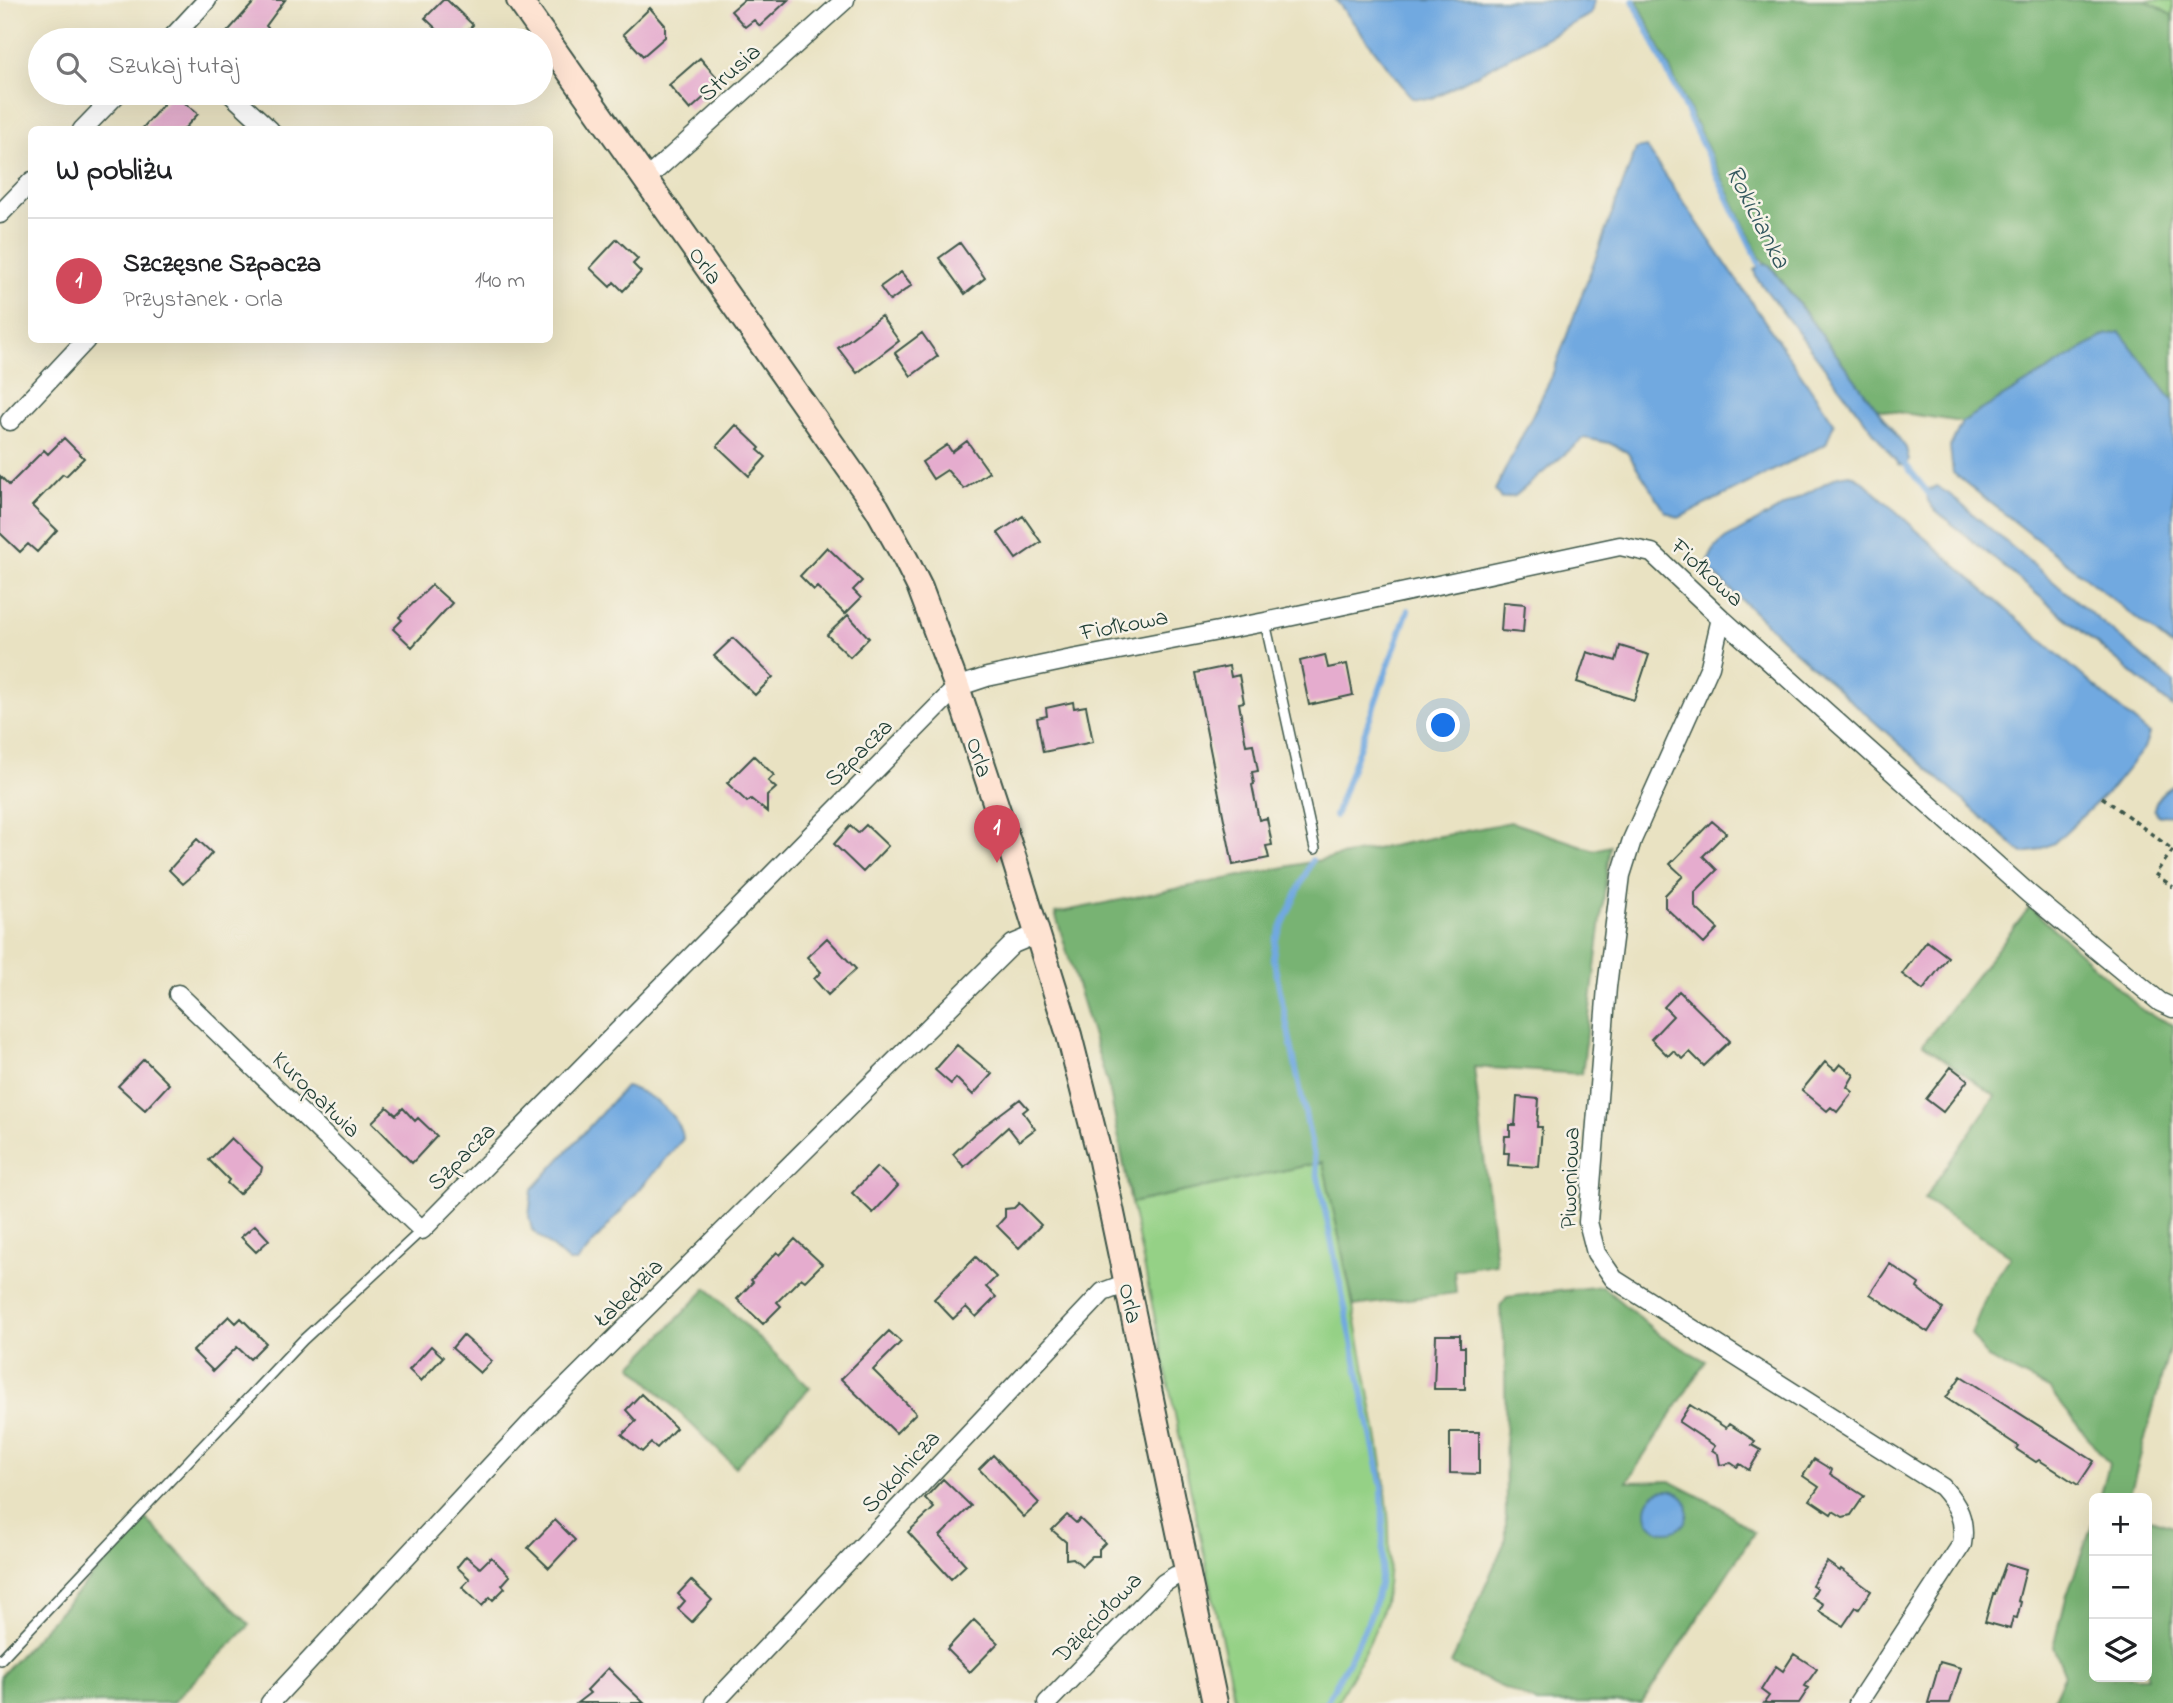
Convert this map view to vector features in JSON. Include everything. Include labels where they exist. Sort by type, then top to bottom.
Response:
[{"type":"street","points":[[182,28],[207,0]]},
{"type":"street","name":"Orla","points":[[519,0],[539,28]]},
{"type":"street","name":"Strusia","points":[[645,180],[845,0]]},
{"type":"street","name":"Orla","points":[[553,49],[877,508],[920,588],[957,687],[1037,934],[1086,1097],[1215,1703]]},
{"type":"street","points":[[86,126],[106,105]]},
{"type":"street","points":[[243,105],[266,126]]},
{"type":"street","points":[[0,214],[28,185]]},
{"type":"street","points":[[10,421],[83,343]]},
{"type":"street","name":"Fiołkowa","points":[[957,687],[987,677],[1265,622],[1620,546],[1652,553],[2029,894],[2160,1002],[2173,1008]]},
{"type":"street","name":"Piwoniowa","points":[[1721,618],[1710,666],[1632,841],[1621,875],[1607,987],[1588,1222],[1596,1253],[1614,1279],[1942,1487],[1962,1514],[1962,1544],[1858,1703]]},
{"type":"street","name":"Szpacza","points":[[422,1230],[957,687]]},
{"type":"street","name":"Łabędzia","points":[[270,1703],[540,1413],[1013,944],[1037,934]]},
{"type":"street","name":"Kuropatwia","points":[[178,993],[422,1230]]},
{"type":"street","name":"Sokolnicza","points":[[714,1703],[1103,1292],[1127,1283]]},
{"type":"street","name":"Dzięciołowa","points":[[1047,1703],[1164,1583],[1175,1576],[1188,1573]]},
{"type":"lane","points":[[1265,622],[1315,849]]},
{"type":"lane","name":"Szpacza","points":[[0,1660],[303,1340],[422,1230]]},
{"type":"path","points":[[2102,797],[2173,850],[2155,874],[2173,887]]},
{"type":"green space","points":[[1637,0],[2145,0],[2173,16],[2173,401],[2120,332],[2106,335],[1962,422],[1877,409],[1771,266],[1759,256]]},
{"type":"green space","points":[[2145,0],[2173,0],[2173,16]]},
{"type":"green space","points":[[1511,822],[1594,850],[1610,846],[1582,1074],[1474,1067],[1496,1264],[1454,1270],[1456,1293],[1354,1306],[1323,1162],[1131,1203],[1110,1092],[1055,913]]},
{"type":"green space","points":[[2030,907],[2142,1010],[2173,1025],[2173,1335],[2130,1493],[2101,1493],[2109,1464],[2049,1389],[1988,1358],[1971,1334],[1990,1287],[2011,1256],[1924,1199],[1995,1096],[1923,1044]]},
{"type":"green space","points":[[1323,1162],[1383,1470],[1389,1542],[1386,1592],[1373,1635],[1337,1703],[1235,1703],[1131,1203]]},
{"type":"green space","points":[[1602,1286],[1662,1337],[1706,1361],[1627,1482],[1670,1481],[1720,1507],[1754,1533],[1642,1703],[1537,1703],[1451,1664],[1506,1539],[1505,1349],[1500,1306],[1507,1297]]},
{"type":"green space","points":[[707,1288],[810,1388],[735,1467],[632,1366]]},
{"type":"green space","points":[[145,1518],[250,1625],[172,1703],[0,1703],[0,1677]]},
{"type":"green space","points":[[2152,1520],[2173,1526],[2173,1703],[2052,1703],[2065,1674],[2054,1647],[2066,1598],[2089,1533],[2089,1682],[2152,1682]]},
{"type":"water","points":[[1336,0],[1595,0],[1591,14],[1431,99],[1412,98]]},
{"type":"water","points":[[1646,147],[1834,423],[1826,444],[1679,518],[1665,511],[1627,452],[1609,443],[1584,438],[1515,496],[1501,499],[1495,490],[1551,378],[1636,149]]},
{"type":"water","points":[[1765,263],[1770,266],[1906,448],[1909,460],[1906,466],[1898,464],[1756,277],[1754,269]]},
{"type":"water","points":[[2120,332],[2173,401],[2173,647],[1953,473],[1950,447],[1962,422],[2106,335]]},
{"type":"water","points":[[1850,474],[1863,481],[2149,734],[2144,748],[2112,788],[2054,843],[2036,851],[2022,853],[1795,651],[1708,568],[1713,551],[1725,539],[1838,476]]},
{"type":"water","points":[[1936,486],[1949,494],[2173,682],[2173,707],[1933,508],[1928,501],[1927,492]]},
{"type":"water","points":[[2173,786],[2173,814],[2159,816],[2154,809],[2157,801],[2163,792]]},
{"type":"water","points":[[625,1087],[643,1093],[670,1113],[683,1139],[577,1262],[569,1262],[532,1230],[529,1217],[532,1190]]},
{"type":"water","points":[[1667,1490],[1682,1496],[1688,1511],[1682,1526],[1667,1532],[1652,1526],[1646,1511],[1652,1496]]},
{"type":"building","points":[[256,0],[285,0],[266,26],[268,28],[231,28]]},
{"type":"building","points":[[443,0],[447,0],[473,25],[470,28],[435,28],[425,18]]},
{"type":"building","points":[[744,0],[788,0],[760,26],[754,20],[745,27],[731,11]]},
{"type":"building","points":[[650,8],[665,25],[665,37],[643,56],[623,34]]},
{"type":"building","points":[[700,58],[721,82],[690,110],[669,85]]},
{"type":"building","points":[[163,105],[187,105],[198,114],[187,126],[144,126]]},
{"type":"building","points":[[617,239],[638,259],[633,264],[641,272],[623,291],[614,282],[610,287],[590,268]]},
{"type":"building","points":[[960,243],[985,278],[965,294],[939,258]]},
{"type":"building","points":[[901,272],[912,285],[890,301],[880,287]]},
{"type":"building","points":[[881,316],[899,341],[857,373],[838,348]]},
{"type":"building","points":[[922,333],[938,356],[911,376],[895,353]]},
{"type":"building","points":[[736,425],[766,457],[749,476],[717,446]]},
{"type":"building","points":[[64,438],[84,458],[66,476],[63,474],[32,506],[57,530],[37,552],[28,544],[20,552],[0,533],[0,476],[9,485],[44,450],[48,454]]},
{"type":"building","points":[[967,441],[989,472],[964,489],[947,470],[933,479],[922,462],[947,445],[952,452]]},
{"type":"building","points":[[1023,516],[1041,542],[1016,559],[998,533]]},
{"type":"building","points":[[827,547],[862,581],[853,590],[861,598],[845,614],[817,587],[814,590],[800,576]]},
{"type":"building","points":[[432,585],[452,603],[412,647],[393,629],[402,620],[399,617]]},
{"type":"building","points":[[1503,602],[1525,604],[1523,633],[1501,631]]},
{"type":"building","points":[[848,615],[869,638],[850,657],[827,635]]},
{"type":"building","points":[[733,638],[773,677],[755,695],[714,656]]},
{"type":"building","points":[[1620,646],[1649,655],[1634,700],[1577,682],[1587,652],[1616,661]]},
{"type":"building","points":[[1325,655],[1328,668],[1347,664],[1353,695],[1309,705],[1300,661]]},
{"type":"building","points":[[1229,666],[1231,677],[1239,675],[1244,702],[1239,703],[1246,745],[1253,744],[1258,771],[1252,772],[1252,785],[1259,820],[1267,818],[1272,845],[1266,846],[1269,858],[1233,865],[1195,673]]},
{"type":"building","points":[[1073,702],[1074,708],[1086,706],[1093,742],[1043,752],[1037,718],[1047,716],[1046,708]]},
{"type":"building","points":[[754,756],[774,775],[768,781],[776,788],[767,796],[767,812],[751,799],[747,802],[727,783]]},
{"type":"building","points":[[1712,821],[1726,833],[1703,856],[1717,870],[1695,892],[1695,907],[1718,929],[1704,944],[1665,907],[1665,895],[1683,876],[1670,864]]},
{"type":"building","points":[[866,825],[888,846],[863,872],[834,844],[850,826],[858,833]]},
{"type":"building","points":[[197,839],[212,853],[183,884],[169,870]]},
{"type":"building","points":[[827,938],[856,969],[828,995],[814,979],[821,972],[807,957]]},
{"type":"building","points":[[1927,941],[1948,957],[1923,990],[1902,974]]},
{"type":"building","points":[[1679,991],[1730,1041],[1704,1066],[1690,1052],[1683,1059],[1673,1051],[1668,1056],[1651,1039],[1673,1016],[1664,1007]]},
{"type":"building","points":[[957,1045],[992,1074],[973,1095],[956,1078],[951,1084],[935,1070]]},
{"type":"building","points":[[144,1059],[169,1084],[145,1110],[118,1086]]},
{"type":"building","points":[[1825,1062],[1835,1070],[1840,1064],[1854,1075],[1847,1087],[1853,1092],[1837,1112],[1831,1107],[1827,1111],[1802,1090]]},
{"type":"building","points":[[1951,1067],[1968,1080],[1943,1112],[1926,1099]]},
{"type":"building","points":[[1517,1097],[1539,1099],[1537,1127],[1542,1127],[1539,1167],[1508,1165],[1509,1153],[1504,1153],[1505,1136],[1510,1136],[1510,1125],[1515,1125]]},
{"type":"building","points":[[1020,1099],[1028,1108],[1023,1112],[1035,1129],[1019,1141],[1008,1127],[964,1167],[953,1154],[976,1132]]},
{"type":"building","points":[[387,1107],[396,1115],[403,1108],[415,1121],[418,1118],[437,1136],[412,1163],[372,1122]]},
{"type":"building","points":[[231,1138],[262,1167],[261,1172],[239,1194],[209,1160]]},
{"type":"building","points":[[877,1167],[898,1186],[873,1213],[852,1193]]},
{"type":"building","points":[[1019,1203],[1041,1225],[1019,1248],[997,1226],[1005,1217],[1005,1209],[1014,1208]]},
{"type":"building","points":[[255,1225],[269,1240],[256,1252],[241,1237]]},
{"type":"building","points":[[795,1239],[822,1264],[805,1281],[801,1278],[777,1302],[781,1306],[763,1324],[737,1299],[777,1252],[780,1255]]},
{"type":"building","points":[[976,1257],[996,1277],[986,1287],[996,1297],[976,1317],[966,1307],[953,1319],[934,1299]]},
{"type":"building","points":[[1890,1264],[1919,1284],[1917,1288],[1943,1309],[1928,1332],[1870,1294]]},
{"type":"building","points":[[229,1316],[236,1323],[241,1318],[266,1343],[250,1359],[237,1347],[213,1371],[193,1351]]},
{"type":"building","points":[[889,1331],[901,1342],[873,1370],[916,1413],[896,1433],[841,1379]]},
{"type":"building","points":[[463,1335],[492,1361],[480,1373],[452,1348]]},
{"type":"building","points":[[1436,1335],[1460,1335],[1460,1347],[1465,1347],[1465,1389],[1434,1389]]},
{"type":"building","points":[[431,1346],[443,1357],[421,1381],[409,1370]]},
{"type":"building","points":[[1961,1376],[2094,1461],[2078,1485],[2016,1449],[2018,1446],[1946,1398]]},
{"type":"building","points":[[641,1394],[676,1428],[657,1448],[651,1443],[642,1452],[622,1435],[636,1421],[626,1410]]},
{"type":"building","points":[[1690,1405],[1726,1428],[1729,1424],[1755,1441],[1752,1445],[1761,1450],[1749,1470],[1740,1464],[1737,1467],[1731,1463],[1720,1465],[1718,1454],[1712,1450],[1715,1446],[1679,1422]]},
{"type":"building","points":[[1450,1432],[1479,1432],[1479,1474],[1450,1473]]},
{"type":"building","points":[[993,1455],[1039,1503],[1024,1517],[979,1469]]},
{"type":"building","points":[[1814,1459],[1832,1470],[1830,1474],[1864,1496],[1851,1515],[1843,1517],[1833,1511],[1831,1514],[1810,1500],[1819,1487],[1803,1476]]},
{"type":"building","points":[[943,1479],[971,1506],[940,1536],[966,1565],[951,1579],[908,1532],[934,1508],[925,1498]]},
{"type":"building","points":[[1067,1515],[1076,1523],[1080,1519],[1105,1543],[1099,1549],[1099,1556],[1092,1556],[1082,1566],[1073,1558],[1066,1559],[1066,1542],[1052,1530]]},
{"type":"building","points":[[555,1520],[575,1540],[549,1568],[528,1548]]},
{"type":"building","points":[[466,1556],[480,1568],[491,1557],[510,1576],[502,1585],[505,1588],[493,1600],[490,1597],[482,1606],[462,1587],[470,1579],[457,1567]]},
{"type":"building","points":[[1827,1562],[1871,1591],[1843,1626],[1819,1611],[1823,1604],[1812,1597],[1817,1588],[1812,1585]]},
{"type":"building","points":[[2006,1563],[2026,1569],[2017,1618],[2013,1617],[2010,1629],[1985,1622]]},
{"type":"building","points":[[691,1580],[712,1600],[692,1622],[678,1609],[685,1601],[678,1594]]},
{"type":"building","points":[[974,1620],[998,1643],[970,1672],[947,1649]]},
{"type":"building","points":[[1794,1654],[1817,1669],[1805,1686],[1809,1688],[1799,1703],[1764,1703],[1769,1696],[1761,1690],[1776,1666],[1783,1671]]},
{"type":"building","points":[[1940,1662],[1961,1668],[1950,1703],[1928,1703]]},
{"type":"building","points":[[608,1668],[644,1703],[577,1703],[590,1693],[587,1690]]},
{"type":"waterway","name":"Rokicianka","points":[[1633,0],[1763,271]]},
{"type":"waterway","points":[[1902,460],[1932,498]]},
{"type":"waterway","points":[[1335,816],[1408,610]]},
{"type":"waterway","points":[[1312,860],[1276,939],[1273,957],[1382,1488],[1383,1519],[1382,1565],[1372,1611],[1326,1703]]},
{"type":"place","name":"Szczęsne Szpacza","points":[[997,863]]}]
